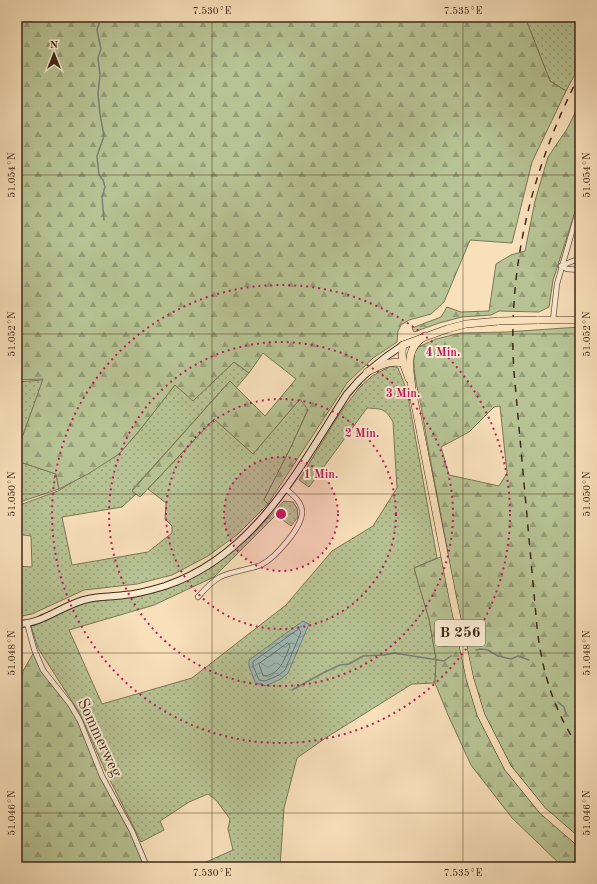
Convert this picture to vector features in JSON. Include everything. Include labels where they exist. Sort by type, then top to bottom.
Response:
[{"type":"main road","name":"B 256","points":[[580,320],[537,320],[466,324],[446,329],[403,345],[456,614],[470,679],[481,715],[508,768],[543,811],[580,843]]},
{"type":"main road","name":"B 256","points":[[407,362],[414,344],[425,336]]},
{"type":"main road","points":[[17,624],[45,618],[81,600],[142,592],[177,582],[196,573],[230,551],[261,521],[286,489],[347,394],[358,380],[380,360],[403,345]]},
{"type":"main road","points":[[367,372],[389,362],[407,362]]},
{"type":"street","points":[[553,320],[554,302],[561,266],[572,236],[580,204]]},
{"type":"street","points":[[561,266],[580,258]]},
{"type":"street","points":[[561,266],[567,269],[580,270]]},
{"type":"street","points":[[198,598],[208,585],[221,577],[262,564],[274,556],[287,541],[300,522],[302,511],[297,499],[286,489]]},
{"type":"street","name":"Sommerweg","points":[[27,623],[34,649],[43,670],[70,704],[80,721],[102,776],[132,831],[147,867]]},
{"type":"green space","points":[[17,17],[525,17],[550,81],[566,91],[532,162],[512,243],[470,240],[444,302],[431,314],[409,320],[401,325],[398,331],[397,342],[373,358],[347,383],[268,504],[264,500],[308,410],[300,399],[253,454],[214,419],[140,497],[132,491],[230,381],[265,416],[296,379],[263,353],[249,373],[234,362],[193,401],[175,385],[119,454],[88,474],[59,489],[56,474],[17,461],[17,452],[43,379],[17,380]]},
{"type":"green space","points":[[525,17],[580,17],[580,65],[566,91],[550,81]]},
{"type":"green space","points":[[580,103],[580,197],[553,280],[549,307],[539,312],[499,311],[491,315],[462,317],[414,332],[412,328],[441,317],[447,307],[461,312],[489,311],[496,264],[511,255],[525,251],[535,201],[548,157],[567,129]]},
{"type":"green space","points":[[580,327],[580,867],[563,867],[512,818],[471,765],[435,683],[436,659],[429,619],[414,568],[448,554],[415,376],[414,354],[416,348],[436,339],[461,333],[506,332]],"holes":[[[500,406],[507,473],[499,486],[449,475],[441,447],[469,432],[494,407]]]},
{"type":"green space","points":[[234,362],[249,373],[236,388],[230,381],[132,490],[136,494],[122,507],[62,517],[72,565],[148,552],[172,533],[172,526],[165,519],[166,503],[148,489],[215,418],[253,454],[300,399],[308,409],[290,449],[264,500],[268,504],[238,534],[208,556],[172,575],[137,584],[84,590],[32,614],[17,617],[17,566],[32,567],[31,536],[17,534],[17,506],[58,491],[119,454],[175,385],[193,400]]},
{"type":"green space","points":[[391,366],[398,368],[407,391],[437,558],[414,568],[429,619],[436,659],[435,683],[412,684],[327,737],[297,758],[284,808],[280,867],[195,867],[233,850],[228,829],[230,819],[216,800],[208,794],[189,802],[160,821],[164,830],[141,842],[105,770],[80,714],[38,648],[31,626],[84,603],[98,600],[134,597],[180,584],[214,565],[234,550],[250,537],[284,501],[293,502],[297,508],[298,517],[291,526],[276,515],[214,577],[154,605],[69,630],[102,704],[192,678],[286,605],[332,551],[373,526],[397,488],[393,422],[388,414],[383,410],[367,408],[309,487],[299,480],[340,413],[360,387],[372,376]]},
{"type":"green space","points":[[43,380],[17,452],[17,382]]},
{"type":"green space","points":[[17,461],[56,474],[59,489],[17,503]]},
{"type":"green space","points":[[34,652],[74,712],[101,777],[131,831],[144,867],[17,867],[17,705],[23,671]]},
{"type":"water","points":[[303,621],[309,624],[288,673],[281,679],[265,686],[255,682],[249,666],[249,660]]},
{"type":"waterway","points":[[101,17],[97,30],[101,49],[98,58],[100,75],[98,93],[104,136],[97,156],[99,175],[103,180],[105,187],[102,197],[104,220]]},
{"type":"waterway","points":[[476,650],[488,650],[498,656],[511,659],[518,656],[529,660]]},
{"type":"waterway","points":[[292,690],[323,673],[340,665],[349,664],[363,656],[394,653],[444,661],[451,656]]},
{"type":"waterway","points":[[558,702],[564,707],[566,714]]},
{"type":"railway","points":[[580,74],[548,145],[526,218],[519,256],[513,333],[514,372],[539,644],[546,676],[556,706],[580,749]]}]
